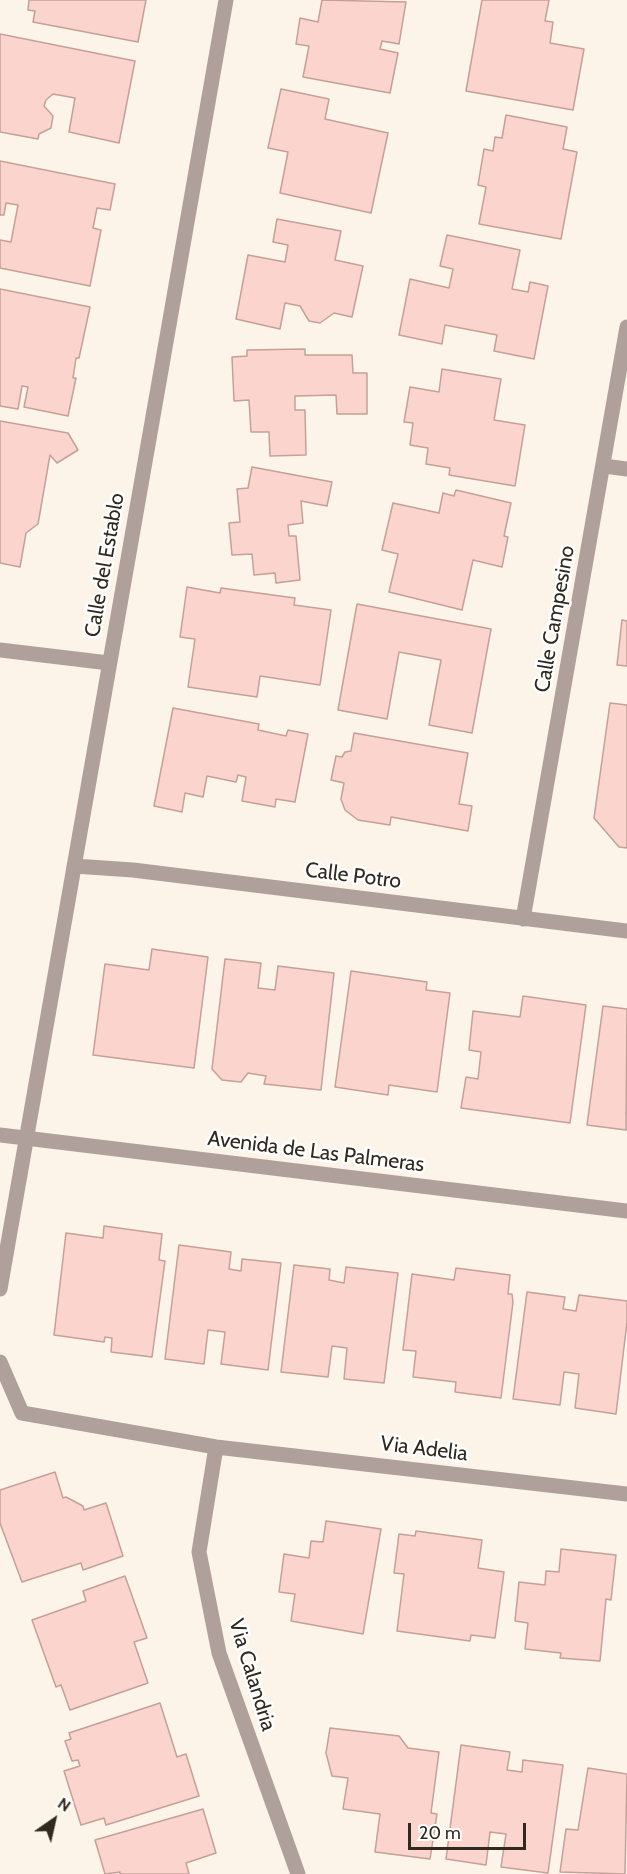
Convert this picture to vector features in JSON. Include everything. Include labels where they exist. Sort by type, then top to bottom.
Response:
[{"type":"street","name":"Calle del Establo","points":[[0,1289],[226,0]]},
{"type":"street","name":"Calle Campesino","points":[[523,919],[627,327]]},
{"type":"street","points":[[604,466],[627,469]]},
{"type":"street","points":[[0,650],[109,663]]},
{"type":"street","name":"Calle Potro","points":[[74,866],[133,870],[627,931]]},
{"type":"street","name":"Avenida de Las Palmeras","points":[[0,1135],[627,1211]]},
{"type":"street","name":"Via Adelia","points":[[0,1362],[22,1413],[216,1447],[627,1494]]},
{"type":"street","name":"Via Calandria","points":[[216,1447],[199,1552],[219,1653],[297,1874]]},
{"type":"building","points":[[29,0],[146,0],[138,42],[33,22],[35,11],[28,10]]},
{"type":"building","points":[[322,0],[406,2],[399,44],[382,41],[380,49],[398,53],[390,93],[303,77],[309,46],[296,44],[300,18],[318,22]]},
{"type":"building","points":[[482,0],[549,0],[545,21],[553,22],[550,43],[584,49],[573,110],[466,91]]},
{"type":"building","points":[[0,34],[135,61],[119,143],[69,132],[75,98],[53,94],[46,100],[44,106],[53,116],[51,128],[39,134],[38,139],[0,132]]},
{"type":"building","points":[[281,89],[329,99],[325,119],[388,133],[371,213],[280,193],[288,152],[268,148]]},
{"type":"building","points":[[506,115],[567,127],[563,149],[577,152],[561,239],[479,224],[486,187],[478,185],[484,149],[493,151],[495,137],[502,138]]},
{"type":"building","points":[[0,161],[115,184],[110,210],[97,208],[93,228],[101,230],[90,286],[0,268],[0,240],[11,242],[18,205],[6,203],[4,215],[0,215]]},
{"type":"building","points":[[277,219],[341,231],[335,260],[363,266],[352,317],[334,313],[320,323],[309,321],[300,306],[285,303],[280,329],[236,319],[248,255],[285,262],[288,245],[273,242]]},
{"type":"building","points":[[447,235],[520,250],[512,289],[528,292],[530,282],[548,286],[534,359],[494,351],[497,335],[445,325],[442,344],[399,335],[410,279],[449,288],[453,269],[440,266]]},
{"type":"building","points":[[0,289],[90,307],[79,358],[76,358],[73,378],[76,378],[68,416],[24,407],[28,387],[22,386],[18,409],[0,406]]},
{"type":"building","points":[[305,349],[305,355],[352,355],[353,373],[367,373],[367,414],[337,414],[336,395],[295,396],[295,410],[305,410],[306,455],[270,456],[269,432],[251,432],[249,400],[234,401],[232,357],[247,356],[247,350]]},
{"type":"building","points":[[442,369],[501,379],[494,420],[525,425],[515,486],[449,475],[450,468],[426,464],[428,448],[410,445],[413,423],[404,422],[410,387],[439,392]]},
{"type":"building","points":[[0,421],[68,433],[78,450],[57,463],[50,455],[38,524],[26,533],[20,567],[0,563]]},
{"type":"building","points":[[252,467],[332,482],[327,506],[301,501],[303,523],[288,525],[289,536],[296,536],[300,580],[276,583],[275,573],[254,575],[252,554],[232,555],[229,523],[240,522],[237,489],[248,488]]},
{"type":"building","points":[[456,490],[511,503],[504,536],[508,537],[502,567],[473,560],[462,610],[389,592],[398,554],[382,550],[393,503],[439,513],[443,493],[454,496]]},
{"type":"building","points":[[187,587],[220,593],[221,588],[295,598],[294,605],[331,610],[320,685],[260,676],[257,697],[188,687],[195,639],[180,637]]},
{"type":"building","points":[[357,604],[491,629],[472,733],[429,725],[441,660],[399,652],[387,719],[338,710]]},
{"type":"building","points":[[622,620],[627,621],[627,666],[617,665]]},
{"type":"building","points":[[610,703],[627,705],[627,848],[619,847],[594,818]]},
{"type":"building","points":[[173,708],[259,724],[258,730],[286,736],[288,730],[308,734],[295,802],[276,799],[275,807],[242,801],[246,777],[238,775],[236,782],[207,776],[203,797],[185,793],[182,812],[154,806]]},
{"type":"building","points":[[354,733],[468,753],[459,804],[472,806],[468,831],[391,817],[390,825],[358,820],[345,810],[341,799],[344,783],[331,780],[336,756],[342,757],[345,752],[351,751]]},
{"type":"building","points":[[152,949],[208,957],[194,1068],[93,1055],[105,964],[149,970]]},
{"type":"building","points":[[225,959],[261,963],[258,988],[275,990],[278,966],[334,973],[321,1090],[264,1084],[266,1076],[248,1073],[241,1082],[222,1080],[212,1069]]},
{"type":"building","points":[[351,971],[427,982],[426,990],[450,993],[437,1092],[389,1085],[388,1095],[335,1087]]},
{"type":"building","points":[[523,996],[586,1005],[570,1123],[461,1108],[466,1077],[478,1079],[481,1052],[469,1050],[473,1011],[520,1017]]},
{"type":"building","points":[[603,1006],[627,1009],[626,1130],[587,1125]]},
{"type":"building","points":[[104,1226],[162,1234],[159,1260],[165,1261],[152,1357],[111,1352],[112,1338],[105,1337],[104,1342],[54,1335],[66,1233],[103,1238]]},
{"type":"building","points":[[179,1245],[231,1252],[229,1269],[241,1271],[242,1259],[281,1263],[268,1370],[221,1364],[225,1332],[208,1330],[204,1364],[165,1359]]},
{"type":"building","points":[[294,1265],[330,1269],[329,1280],[344,1283],[346,1267],[398,1273],[384,1383],[344,1379],[347,1348],[332,1346],[328,1377],[281,1372]]},
{"type":"building","points":[[456,1268],[510,1275],[508,1294],[512,1294],[513,1302],[501,1398],[455,1392],[456,1382],[413,1377],[416,1351],[403,1350],[412,1274],[454,1280]]},
{"type":"building","points":[[527,1292],[565,1297],[563,1309],[576,1311],[579,1295],[627,1301],[627,1322],[616,1414],[575,1408],[579,1374],[564,1372],[560,1405],[513,1399]]},
{"type":"building","points":[[55,1472],[63,1498],[66,1497],[83,1506],[84,1510],[106,1503],[123,1556],[83,1570],[81,1563],[22,1582],[0,1523],[0,1490]]},
{"type":"building","points":[[326,1521],[381,1529],[363,1634],[291,1621],[295,1594],[279,1592],[284,1554],[309,1558],[311,1541],[323,1542]]},
{"type":"building","points":[[416,1531],[482,1540],[478,1568],[504,1572],[495,1638],[471,1635],[470,1641],[397,1631],[404,1574],[394,1573],[399,1534],[415,1536]]},
{"type":"building","points":[[561,1549],[616,1555],[611,1600],[606,1599],[600,1661],[560,1658],[561,1653],[525,1649],[528,1623],[515,1621],[519,1582],[545,1585],[546,1571],[559,1572]]},
{"type":"building","points":[[125,1576],[147,1638],[134,1642],[148,1683],[70,1710],[61,1685],[56,1687],[32,1620],[86,1601],[83,1591]]},
{"type":"building","points":[[160,1703],[177,1757],[186,1754],[199,1796],[106,1825],[104,1818],[81,1825],[64,1771],[80,1766],[78,1760],[72,1761],[65,1741],[71,1739],[69,1733]]},
{"type":"building","points":[[330,1728],[399,1736],[408,1748],[439,1752],[431,1813],[437,1814],[430,1859],[375,1852],[380,1814],[343,1809],[348,1778],[332,1776],[326,1753]]},
{"type":"building","points":[[461,1745],[510,1752],[507,1770],[522,1772],[523,1760],[563,1765],[548,1873],[501,1867],[506,1834],[490,1832],[486,1865],[446,1859]]},
{"type":"building","points":[[588,1768],[627,1774],[625,1874],[560,1872],[566,1829],[578,1830]]},
{"type":"building","points":[[203,1809],[216,1853],[186,1863],[189,1874],[120,1874],[120,1872],[105,1874],[95,1840]]}]
